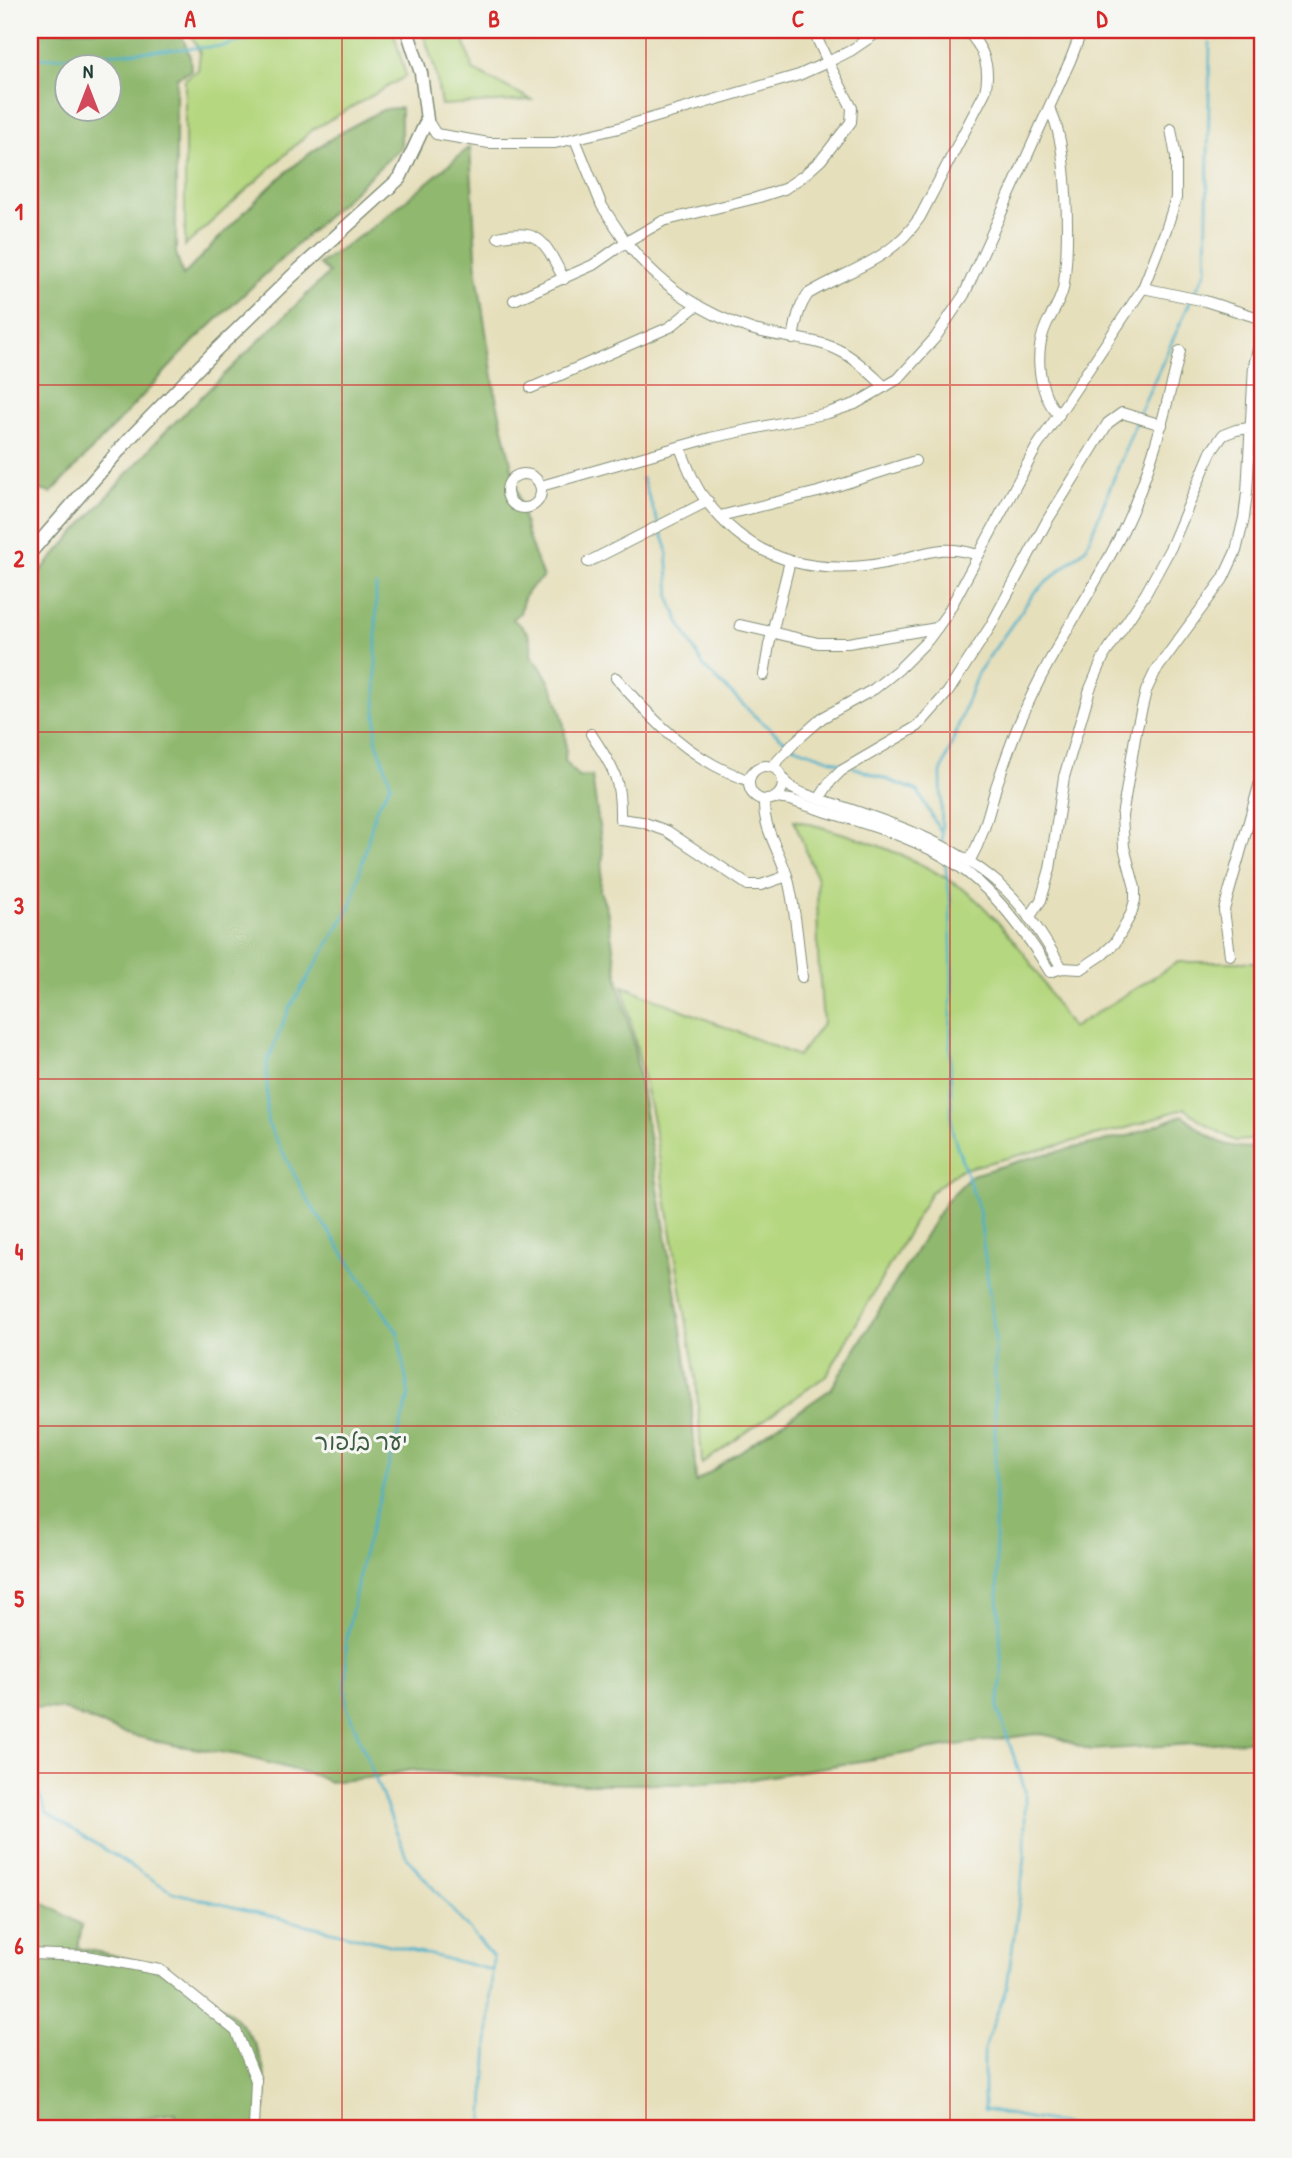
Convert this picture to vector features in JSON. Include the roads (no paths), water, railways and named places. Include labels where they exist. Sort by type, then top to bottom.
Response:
[{"type":"main road","points":[[30,553],[130,438],[212,354],[300,268],[400,178],[427,120],[421,73],[407,30]]},
{"type":"street","points":[[513,300],[593,265],[663,221],[765,195],[783,189],[803,176],[821,159],[851,122],[852,108],[813,30]]},
{"type":"street","points":[[427,120],[436,134],[489,143],[527,144],[575,139],[799,75],[850,51],[881,30]]},
{"type":"street","points":[[793,339],[801,303],[808,294],[890,250],[920,217],[985,92],[988,70],[985,57],[966,30]]},
{"type":"street","points":[[541,486],[750,428],[828,413],[856,404],[898,379],[935,338],[964,295],[1082,30]]},
{"type":"street","points":[[1049,108],[1059,131],[1067,211],[1066,246],[1058,306],[1046,324],[1039,352],[1041,376],[1049,401],[1059,415]]},
{"type":"street","points":[[772,767],[822,718],[874,689],[899,669],[937,628],[952,605],[1037,448],[1143,288],[1176,198],[1176,157],[1171,129]]},
{"type":"street","points":[[575,139],[602,206],[626,242],[665,285],[698,305],[749,329],[816,343],[842,352],[857,361],[886,387]]},
{"type":"street","points":[[498,237],[516,233],[533,235],[549,251],[564,279]]},
{"type":"street","points":[[1143,288],[1205,300],[1262,319]]},
{"type":"street","points":[[531,388],[670,327],[698,305]]},
{"type":"street","points":[[918,839],[790,800],[764,800],[751,792],[749,781],[758,768],[772,767],[792,788],[918,839],[959,861],[994,897],[1031,942],[1050,972],[1062,968],[1081,969],[1115,943],[1131,914],[1135,900],[1135,888],[1124,847],[1122,816],[1136,732],[1146,691],[1155,671],[1216,589],[1236,551],[1246,505],[1254,366],[1262,334]]},
{"type":"street","points":[[970,862],[981,841],[1022,717],[1056,649],[1115,547],[1162,425],[1180,351]]},
{"type":"street","points":[[819,799],[841,771],[918,726],[948,692],[996,618],[1047,522],[1108,423],[1122,413],[1162,425]]},
{"type":"street","points":[[1029,918],[1041,900],[1050,869],[1064,778],[1090,689],[1104,656],[1146,593],[1171,547],[1211,452],[1223,435],[1262,426]]},
{"type":"street","points":[[680,447],[691,475],[720,516],[742,537],[768,553],[790,561],[839,568],[887,563],[939,549],[953,549],[978,555]]},
{"type":"street","points":[[720,516],[818,492],[915,461]]},
{"type":"street","points":[[589,562],[708,501]]},
{"type":"street","points":[[764,675],[790,561]]},
{"type":"street","points":[[740,625],[818,643],[848,643],[937,628]]},
{"type":"street","points":[[616,678],[675,739],[713,765],[749,781]]},
{"type":"street","points":[[591,734],[614,769],[618,780],[620,819],[642,822],[667,831],[748,884],[761,884],[787,876]]},
{"type":"street","points":[[1230,955],[1224,910],[1262,775]]},
{"type":"street","points":[[775,798],[783,789],[783,779]]},
{"type":"street","points":[[764,800],[765,821],[793,898],[802,977]]},
{"type":"street","points":[[959,861],[970,862],[999,884],[1042,935],[1062,968]]},
{"type":"street","points":[[30,1954],[87,1956],[160,1970],[236,2031],[256,2080],[254,2128]]},
{"type":"waterway","points":[[30,59],[224,46],[281,30]]},
{"type":"waterway","points":[[1193,296],[1206,271],[1210,43]]},
{"type":"waterway","points":[[1139,414],[1190,302]]},
{"type":"waterway","points":[[942,842],[941,773],[977,674],[1034,593],[1086,548],[1137,420]]},
{"type":"waterway","points":[[642,478],[667,548],[670,599],[679,622],[704,667],[760,721],[792,746],[846,765]]},
{"type":"waterway","points":[[376,586],[376,739],[391,784],[376,809],[351,906],[289,1009],[267,1063],[267,1122],[308,1201],[398,1333],[409,1396],[362,1559],[346,1642],[346,1705],[407,1858],[493,1957],[483,2128]]},
{"type":"waterway","points":[[853,767],[918,791],[940,831]]},
{"type":"waterway","points":[[945,862],[950,897],[952,1131],[979,1210],[995,1338],[995,1534],[1002,1673],[998,1709],[1025,1790],[1025,1858],[1007,1986],[984,2049],[984,2110],[1086,2128]]},
{"type":"waterway","points":[[30,1775],[47,1813],[172,1892],[492,1970]]},
{"type":"park label","name":"יער בלפור","points":[[361,1442]]}]
